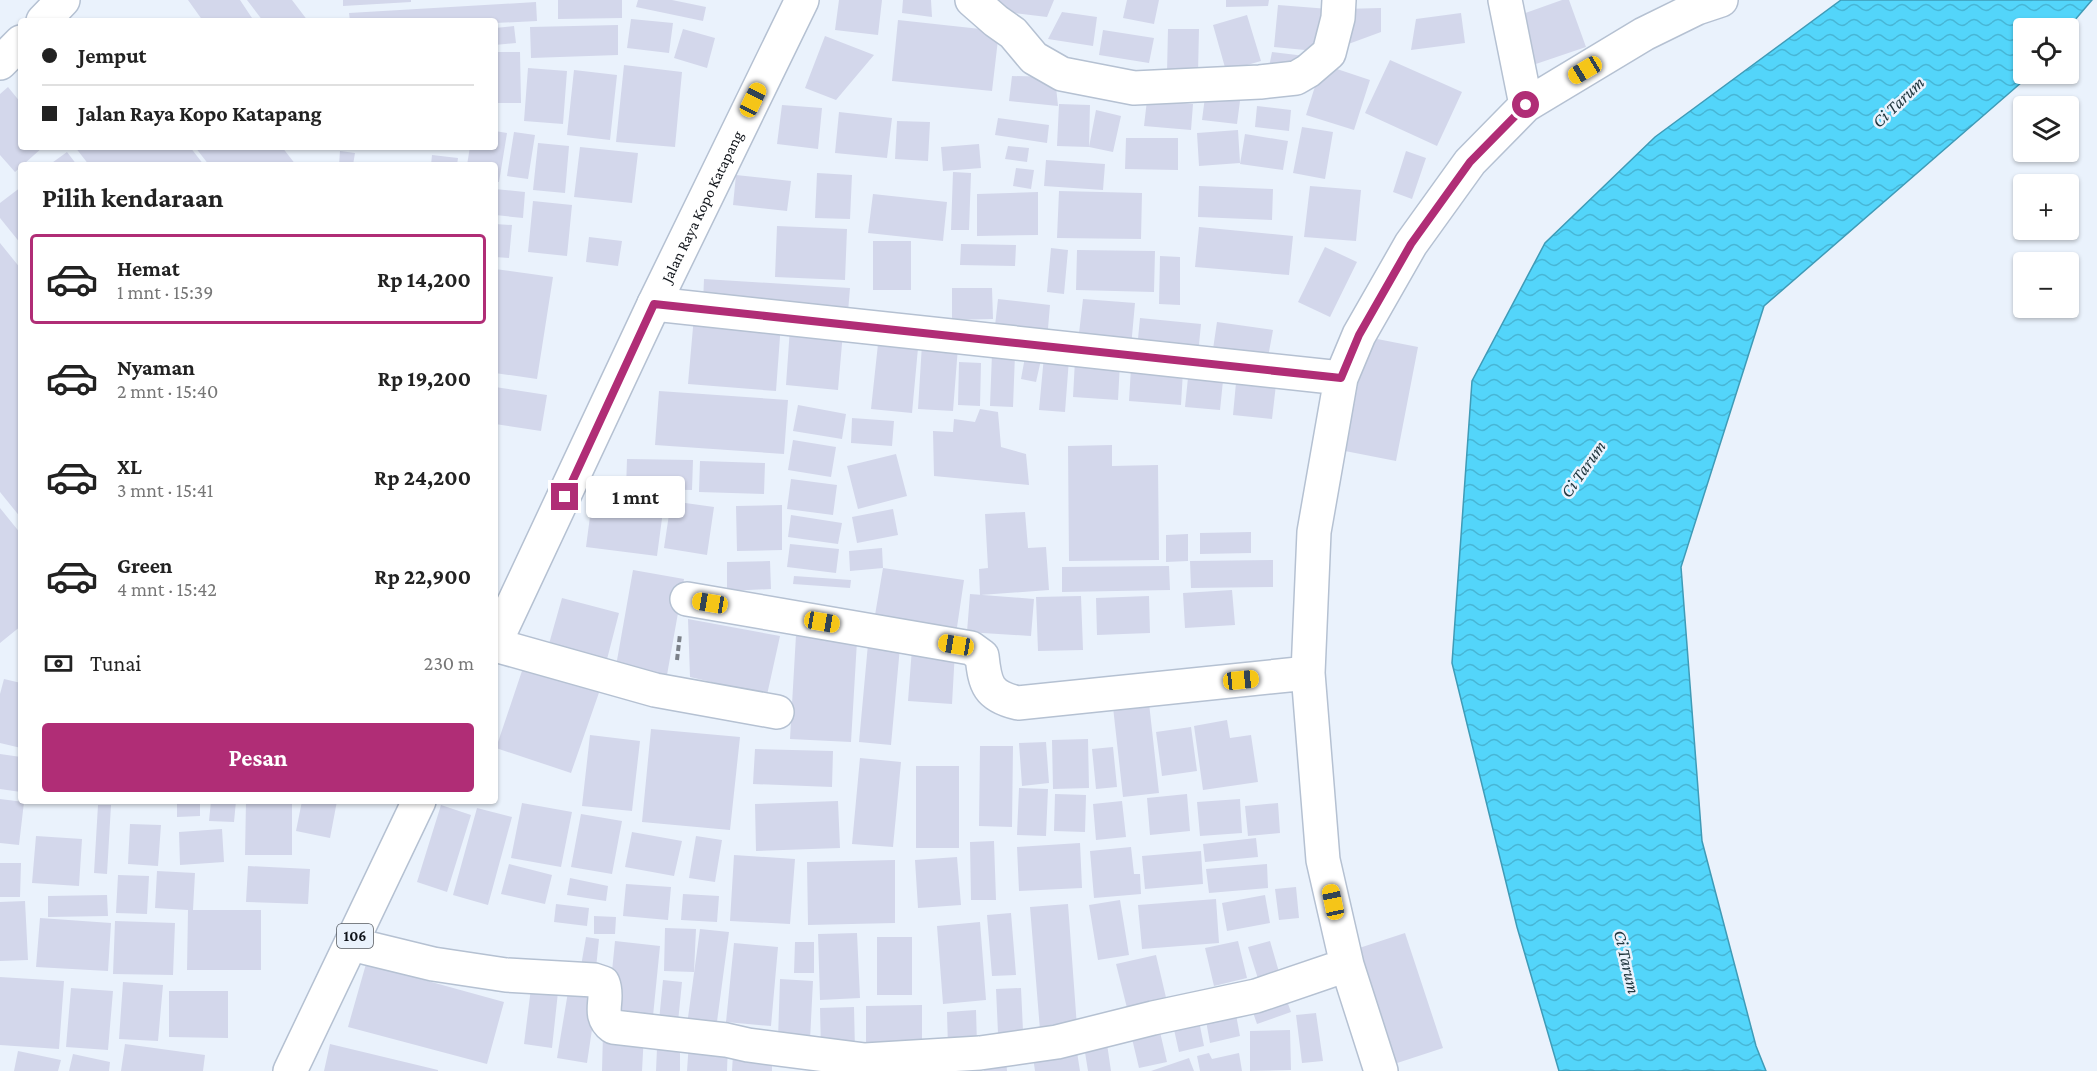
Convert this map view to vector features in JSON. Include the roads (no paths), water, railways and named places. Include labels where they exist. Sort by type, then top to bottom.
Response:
[{"type":"street","name":"Jalan Raya Kopo Katapang","points":[[498,638],[654,304],[802,0]]},
{"type":"street","points":[[972,0],[1013,33],[1035,58],[1062,74],[1134,88],[1296,78],[1329,53],[1338,18],[1339,0]]},
{"type":"street","points":[[1505,0],[1526,105]]},
{"type":"street","points":[[1381,1071],[1347,965],[1323,860],[1308,673],[1314,532],[1341,378],[1359,335],[1411,244],[1470,162],[1526,105],[1644,34],[1697,8],[1721,0]]},
{"type":"street","points":[[0,63],[18,45]]},
{"type":"street","points":[[654,304],[1341,378]]},
{"type":"street","points":[[687,599],[971,648],[982,656],[989,688],[1000,699],[1018,703],[1308,673]]},
{"type":"street","points":[[498,645],[674,693],[777,712]]},
{"type":"street","name":"106","points":[[290,1071],[418,804]]},
{"type":"street","points":[[351,945],[433,964],[506,975],[594,980],[603,983],[607,992],[603,1013],[606,1022],[613,1028],[726,1040],[748,1045],[865,1060],[980,1053],[1057,1042],[1256,996],[1347,965]]},
{"type":"water","name":"Ci Tarum","points":[[1841,0],[2092,0],[2077,18],[2013,18],[2013,84],[2019,84],[1764,306],[1681,567],[1702,841],[1756,1046],[1766,1071],[1559,1071],[1517,927],[1452,663],[1472,381],[1545,243],[1655,137]]}]
